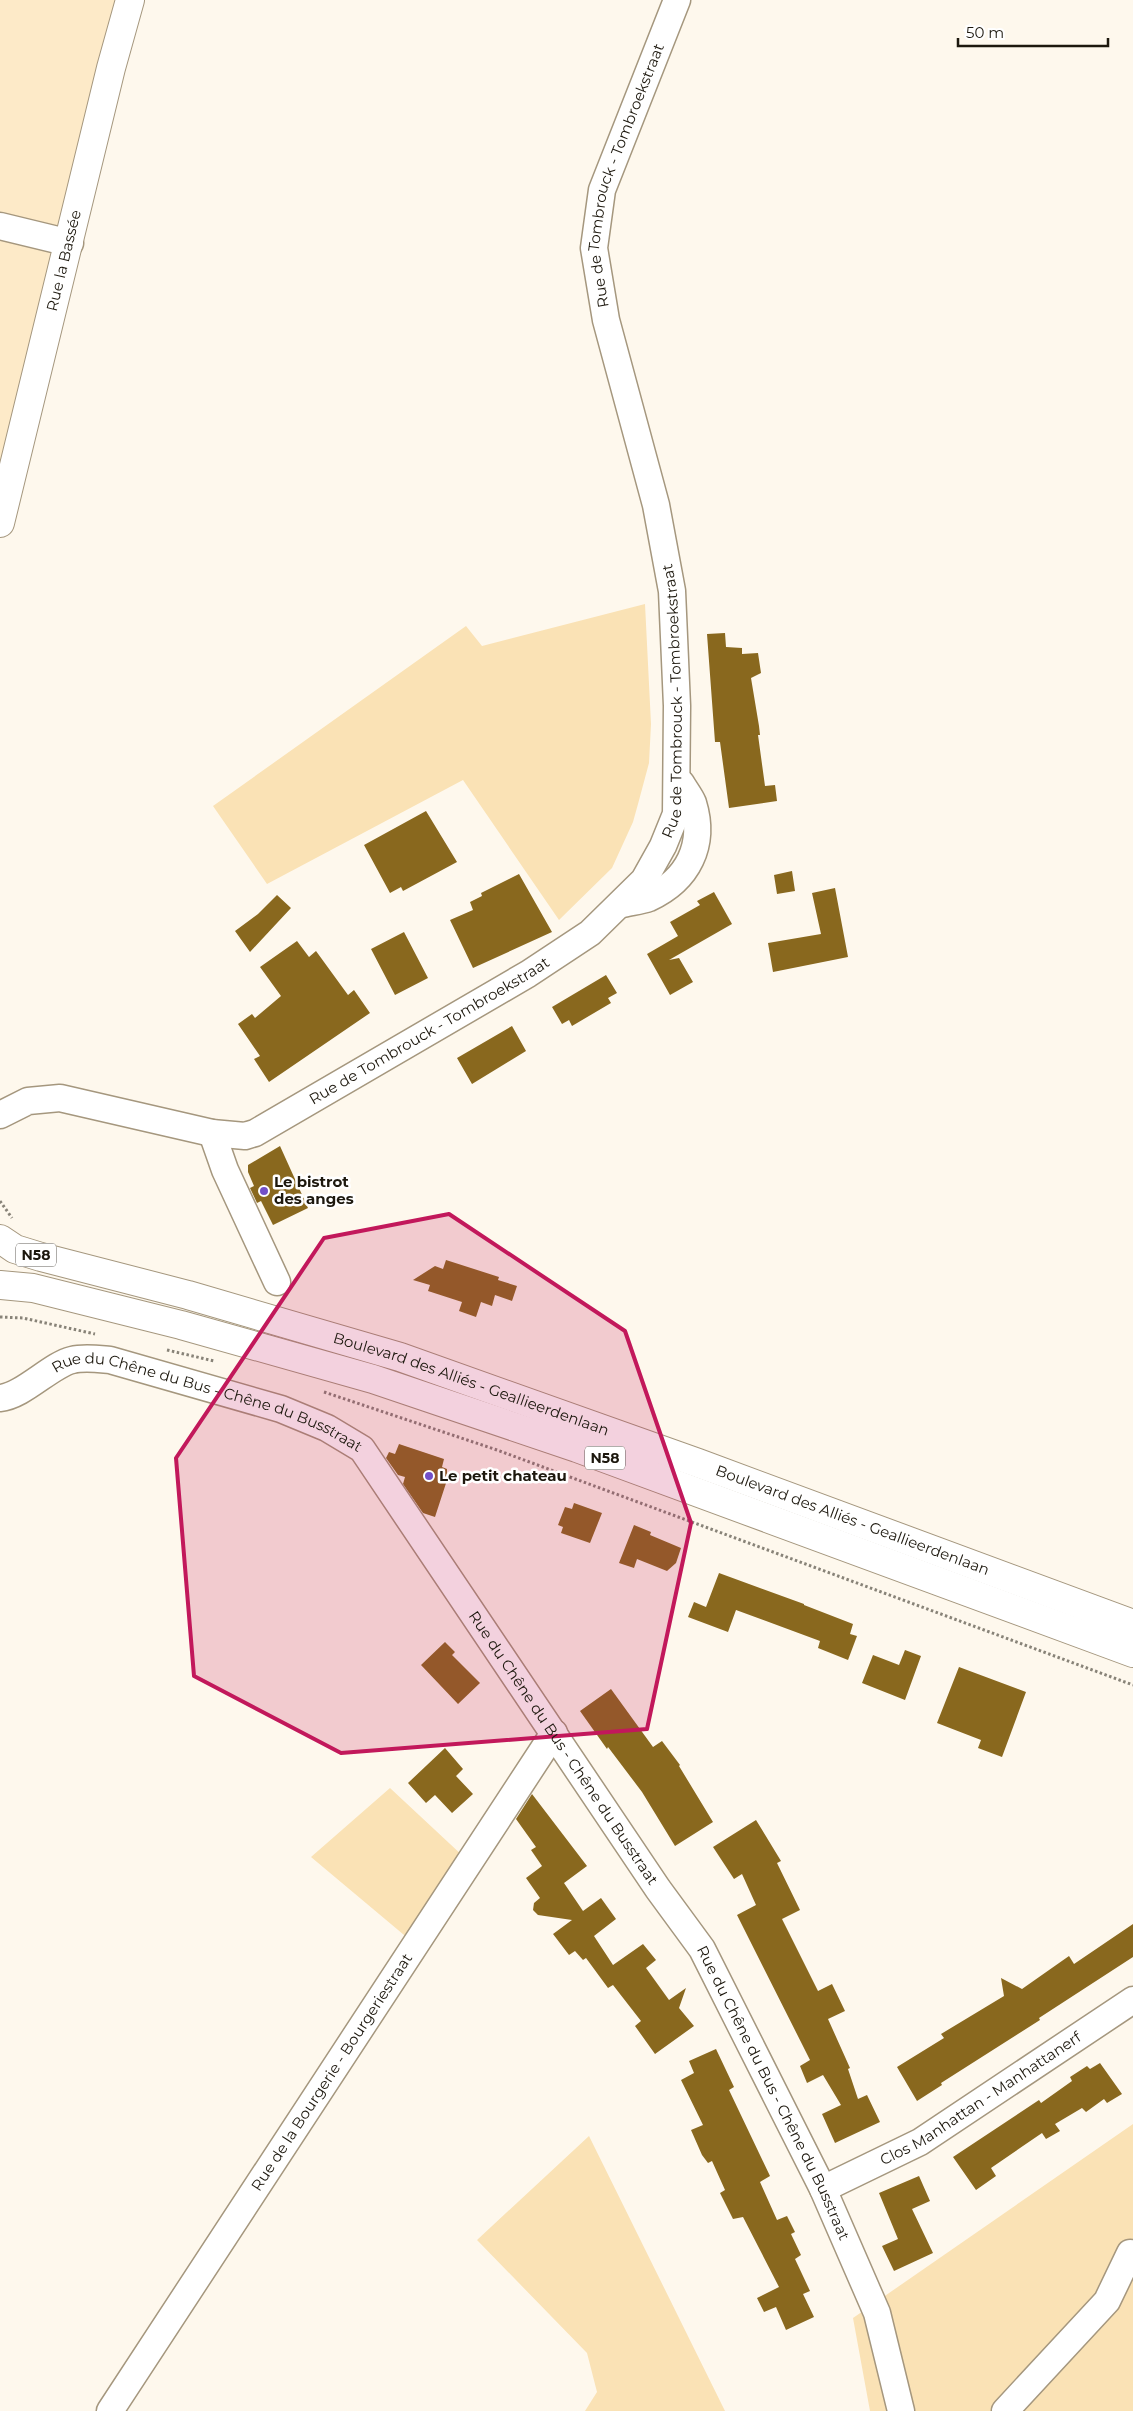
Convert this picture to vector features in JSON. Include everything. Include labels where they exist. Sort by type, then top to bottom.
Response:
[{"type":"main road","name":"Rue la Bassée","points":[[0,523],[70,243],[111,68],[130,0]]},
{"type":"main road","name":"Boulevard des Alliés - Geallieerdenlaan","points":[[0,1239],[15,1249],[41,1257],[188,1295],[400,1357],[698,1463],[1133,1624]]},
{"type":"main road","name":"Boulevard des Alliés - Geallieerdenlaan","points":[[0,1285],[33,1288],[181,1325],[373,1379],[577,1448],[1133,1653]]},
{"type":"street","name":"Rue de Tombrouck - Tombroekstraat","points":[[0,1115],[28,1101],[60,1098],[212,1133],[244,1136],[268,1126],[528,974],[590,933],[644,880],[663,846],[676,814],[678,778],[672,590],[656,506],[606,320],[594,248],[602,190],[677,0]]},
{"type":"street","points":[[0,226],[70,243]]},
{"type":"street","points":[[212,1133],[225,1170],[277,1282]]},
{"type":"street","name":"Rue du Chêne du Bus - Chêne du Busstraat","points":[[0,1398],[39,1380],[70,1360],[89,1358],[110,1360],[281,1409],[327,1428],[362,1449],[658,1889],[702,1949],[823,2189],[877,2313],[901,2411]]},
{"type":"street","name":"Rue de la Bourgerie - Bourgeriestraat","points":[[110,2411],[554,1733]]},
{"type":"street","name":"Clos Manhattan - Manhattanerf","points":[[823,2189],[920,2142],[1133,2000]]},
{"type":"street","points":[[1005,2411],[1107,2301],[1130,2253]]},
{"type":"path","points":[[0,1317],[23,1318],[59,1326]]},
{"type":"path","points":[[322,1391],[497,1450],[1133,1685]]},
{"type":"highlighted area","points":[[449,1214],[625,1331],[691,1523],[647,1729],[341,1753],[194,1676],[176,1458],[324,1238]]},
{"type":"shaded area","points":[[0,0],[115,0],[69,202],[0,479]]},
{"type":"shaded area","points":[[645,604],[651,724],[649,763],[638,804],[633,822],[612,868],[559,920],[463,780],[267,884],[213,806],[466,626],[482,646]]},
{"type":"shaded area","points":[[390,1788],[464,1857],[410,1940],[311,1857]]},
{"type":"shaded area","points":[[1133,2124],[1133,2411],[870,2411],[853,2318]]},
{"type":"shaded area","points":[[589,2136],[725,2411],[585,2411],[597,2392],[587,2353],[477,2240]]},
{"type":"building","points":[[725,633],[726,647],[742,648],[742,654],[758,653],[761,673],[751,678],[759,726],[760,735],[758,735],[765,786],[775,785],[777,801],[729,808],[720,742],[715,742],[707,634]]},
{"type":"building","points":[[426,811],[457,862],[403,891],[401,887],[390,893],[364,845]]},
{"type":"building","points":[[792,871],[795,891],[777,894],[774,875]]},
{"type":"building","points":[[519,874],[552,932],[473,968],[450,920],[473,910],[470,902],[482,896],[481,893]]},
{"type":"building","points":[[835,888],[848,957],[773,972],[768,943],[821,934],[812,893]]},
{"type":"building","points":[[714,892],[732,924],[669,960],[679,958],[693,982],[670,995],[647,954],[678,936],[670,922],[700,905],[697,901]]},
{"type":"building","points":[[277,895],[291,908],[250,952],[235,931],[258,914]]},
{"type":"building","points":[[404,932],[428,978],[395,995],[371,949]]},
{"type":"building","points":[[297,941],[309,957],[316,951],[348,995],[354,990],[370,1013],[269,1082],[254,1059],[260,1056],[238,1024],[252,1014],[255,1018],[281,996],[260,967]]},
{"type":"building","points":[[606,975],[617,993],[608,998],[611,1003],[572,1026],[569,1020],[562,1024],[552,1007]]},
{"type":"building","points":[[512,1026],[526,1051],[472,1084],[457,1058]]},
{"type":"building","points":[[280,1146],[308,1208],[273,1225],[261,1201],[257,1203],[250,1188],[254,1186],[248,1172],[248,1165]]},
{"type":"building","points":[[446,1260],[499,1277],[498,1280],[517,1286],[512,1301],[495,1295],[492,1306],[481,1302],[476,1317],[459,1311],[462,1302],[428,1291],[430,1285],[413,1280],[435,1266],[443,1269]]},
{"type":"building","points":[[399,1444],[444,1459],[442,1467],[447,1469],[449,1474],[435,1517],[423,1513],[403,1484],[405,1477],[398,1475],[386,1458],[389,1452],[395,1454]]},
{"type":"building","points":[[574,1503],[602,1513],[590,1543],[561,1533],[563,1527],[558,1525],[565,1507],[572,1509]]},
{"type":"building","points":[[634,1525],[651,1532],[650,1535],[681,1548],[676,1563],[667,1571],[637,1559],[634,1568],[619,1563]]},
{"type":"building","points":[[719,1573],[853,1624],[850,1634],[857,1636],[848,1660],[818,1648],[820,1641],[736,1610],[728,1632],[688,1617],[694,1602],[706,1607]]},
{"type":"building","points":[[445,1642],[455,1652],[452,1655],[480,1683],[458,1704],[421,1665]]},
{"type":"building","points":[[905,1650],[921,1656],[905,1700],[862,1683],[873,1655],[899,1665]]},
{"type":"building","points":[[959,1667],[1026,1692],[1002,1757],[978,1748],[981,1740],[937,1723]]},
{"type":"building","points":[[611,1689],[653,1747],[662,1741],[680,1765],[713,1822],[675,1846],[642,1792],[608,1747],[607,1749],[580,1711]]},
{"type":"building","points":[[445,1748],[463,1769],[456,1776],[473,1794],[452,1813],[435,1795],[426,1803],[408,1783]]},
{"type":"building","points":[[532,1794],[587,1866],[564,1883],[583,1911],[601,1898],[616,1919],[594,1936],[613,1965],[643,1944],[656,1960],[646,1968],[669,2000],[686,1988],[679,2008],[694,2026],[655,2054],[635,2026],[641,2021],[613,1985],[608,1988],[586,1958],[583,1960],[575,1951],[569,1955],[553,1934],[572,1920],[538,1915],[533,1910],[534,1903],[540,1898],[526,1878],[542,1866],[531,1850],[536,1847],[516,1819]]},
{"type":"building","points":[[756,1820],[781,1861],[777,1863],[800,1910],[782,1919],[818,1991],[832,1984],[845,2011],[828,2019],[850,2068],[848,2069],[858,2099],[867,2095],[880,2122],[835,2143],[822,2114],[841,2105],[823,2075],[807,2083],[800,2066],[810,2060],[737,1915],[756,1905],[742,1874],[734,1879],[713,1847]]},
{"type":"building","points":[[1133,1924],[1133,1957],[1039,2018],[1040,2020],[941,2083],[942,2085],[917,2101],[897,2067],[944,2038],[941,2034],[1004,1996],[1001,1978],[1022,1989],[1069,1956],[1074,1964]]},
{"type":"building","points":[[716,2049],[734,2087],[729,2090],[770,2176],[760,2182],[777,2220],[787,2216],[795,2232],[791,2234],[801,2255],[795,2259],[810,2291],[803,2294],[814,2317],[786,2330],[776,2307],[764,2312],[757,2298],[779,2287],[743,2217],[733,2219],[720,2193],[725,2190],[712,2161],[708,2163],[702,2155],[691,2130],[703,2125],[681,2080],[694,2073],[689,2061]]},
{"type":"building","points":[[1100,2063],[1122,2094],[1107,2103],[1104,2099],[1086,2112],[1082,2108],[1055,2124],[1060,2131],[1046,2139],[1042,2133],[991,2168],[996,2176],[976,2190],[953,2157],[1039,2100],[1041,2103],[1072,2081],[1070,2077],[1087,2066],[1090,2069]]},
{"type":"building","points":[[919,2176],[930,2201],[912,2209],[933,2253],[894,2271],[882,2246],[898,2239],[879,2193]]},
{"type":"place","name":"Le bistrot des anges","points":[[264,1191]]},
{"type":"place","name":"Le petit chateau","points":[[429,1476]]}]
